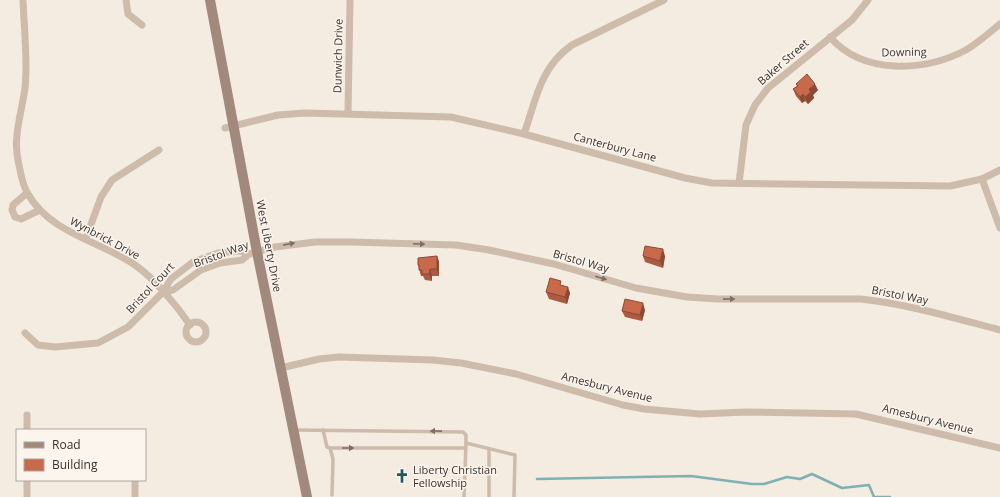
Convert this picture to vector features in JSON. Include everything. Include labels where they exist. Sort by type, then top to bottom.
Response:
[{"type":"main road","name":"West Liberty Drive","points":[[210,0],[229,127],[253,253],[281,368],[307,497]]},
{"type":"main road","points":[[305,487],[310,497]]},
{"type":"street","name":"Wynbrick Drive","points":[[23,0],[25,87],[17,142],[17,158],[27,193],[40,210],[63,229],[86,238],[136,265],[164,292],[181,311],[190,325]]},
{"type":"street","points":[[126,0],[128,14],[142,26]]},
{"type":"street","name":"Dunwich Drive","points":[[348,113],[350,0]]},
{"type":"street","points":[[524,134],[542,81],[554,60],[562,52],[572,45],[664,0]]},
{"type":"street","name":"Baker Street","points":[[739,183],[746,125],[755,105],[768,88],[830,36],[852,20],[868,0]]},
{"type":"street","name":"Downing","points":[[830,36],[838,46],[858,59],[880,64],[912,65],[937,62],[955,55],[977,43],[1000,24]]},
{"type":"street","name":"Canterbury Lane","points":[[229,127],[278,115],[305,113],[451,117],[524,134],[698,181],[712,183],[950,186],[982,179],[1000,170]]},
{"type":"street","points":[[86,238],[101,197],[112,180],[159,150]]},
{"type":"street","points":[[982,179],[1000,228]]},
{"type":"street","points":[[27,193],[13,205],[12,210],[15,217],[20,219],[40,210]]},
{"type":"street","name":"Bristol Way","points":[[164,292],[173,290],[186,280],[205,269],[220,263],[242,260],[253,253],[295,243],[315,242],[456,245],[522,256],[636,288],[668,294],[718,299],[879,301],[916,308],[1000,330]]},
{"type":"street","name":"Bristol Court","points":[[25,333],[38,345],[55,347],[98,343],[128,327],[164,292],[172,279],[179,272],[200,259],[218,253],[240,251],[253,253]]},
{"type":"street","name":"Amesbury Avenue","points":[[281,368],[319,359],[339,358],[433,360],[461,363],[516,374],[644,409],[700,414],[746,412],[856,414],[1000,448]]},
{"type":"street","points":[[27,415],[27,429]]},
{"type":"street","points":[[27,481],[27,497]]},
{"type":"street","points":[[135,481],[135,497]]},
{"type":"lane","points":[[218,253],[220,263]]},
{"type":"lane","points":[[200,259],[205,269]]},
{"type":"lane","points":[[179,272],[186,280]]},
{"type":"lane","points":[[294,430],[463,432],[466,435],[464,497]]},
{"type":"lane","points":[[324,430],[325,441],[327,446],[330,448],[333,458],[332,495]]},
{"type":"lane","points":[[466,443],[489,450],[515,455],[514,497]]},
{"type":"lane","points":[[330,448],[465,448]]},
{"type":"lane","points":[[489,450],[489,497]]},
{"type":"building","points":[[807,74],[815,84],[809,89],[811,92],[805,97],[803,94],[800,97],[793,89],[798,86],[796,84]]},
{"type":"building","points":[[645,246],[663,249],[660,261],[643,256]]},
{"type":"building","points":[[437,256],[437,269],[430,269],[429,274],[422,274],[422,270],[419,270],[418,258]]},
{"type":"building","points":[[550,278],[561,281],[560,285],[568,287],[565,297],[546,292]]},
{"type":"building","points":[[625,299],[643,303],[640,315],[622,311]]},
{"type":"waterway","points":[[537,479],[691,476],[752,484],[764,484],[787,477],[800,479],[812,474],[842,488],[869,485],[874,497]]},
{"type":"waterway","points":[[875,497],[890,497]]},
{"type":"place","name":"Liberty Christian Fellowship","points":[[402,476]]}]
